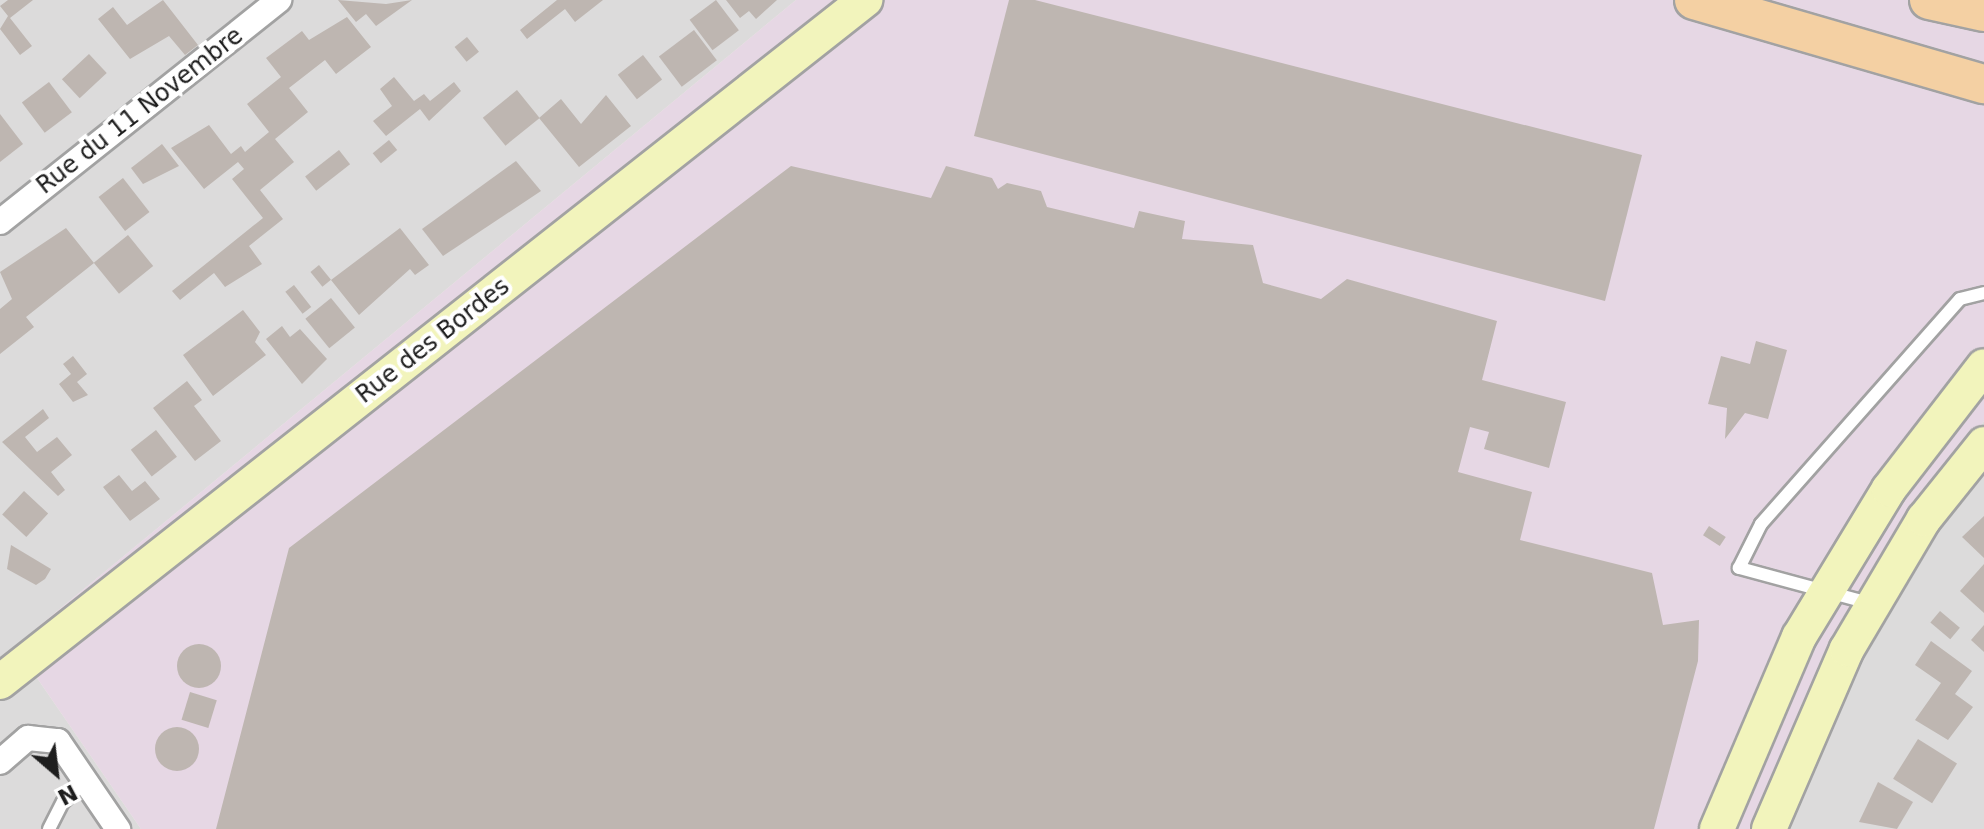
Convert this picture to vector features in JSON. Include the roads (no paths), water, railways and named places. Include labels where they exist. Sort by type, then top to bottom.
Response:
[{"type":"main road","points":[[1694,0],[1984,84]]},
{"type":"main road","points":[[1929,0],[1984,12]]},
{"type":"street","name":"Rue du 11 Novembre","points":[[0,222],[279,0]]},
{"type":"street","name":"Rue des Bordes","points":[[0,682],[865,0]]},
{"type":"street","points":[[1717,829],[1793,650],[1828,588],[1889,489],[1984,366]]},
{"type":"street","points":[[1769,829],[1873,604],[1924,519],[1984,444]]},
{"type":"street","points":[[0,762],[28,738],[58,741],[118,829]]},
{"type":"lane","points":[[1873,604],[1828,588],[1739,568],[1761,524],[1960,299],[1984,293]]},
{"type":"lane","points":[[49,829],[63,802],[86,781]]}]
